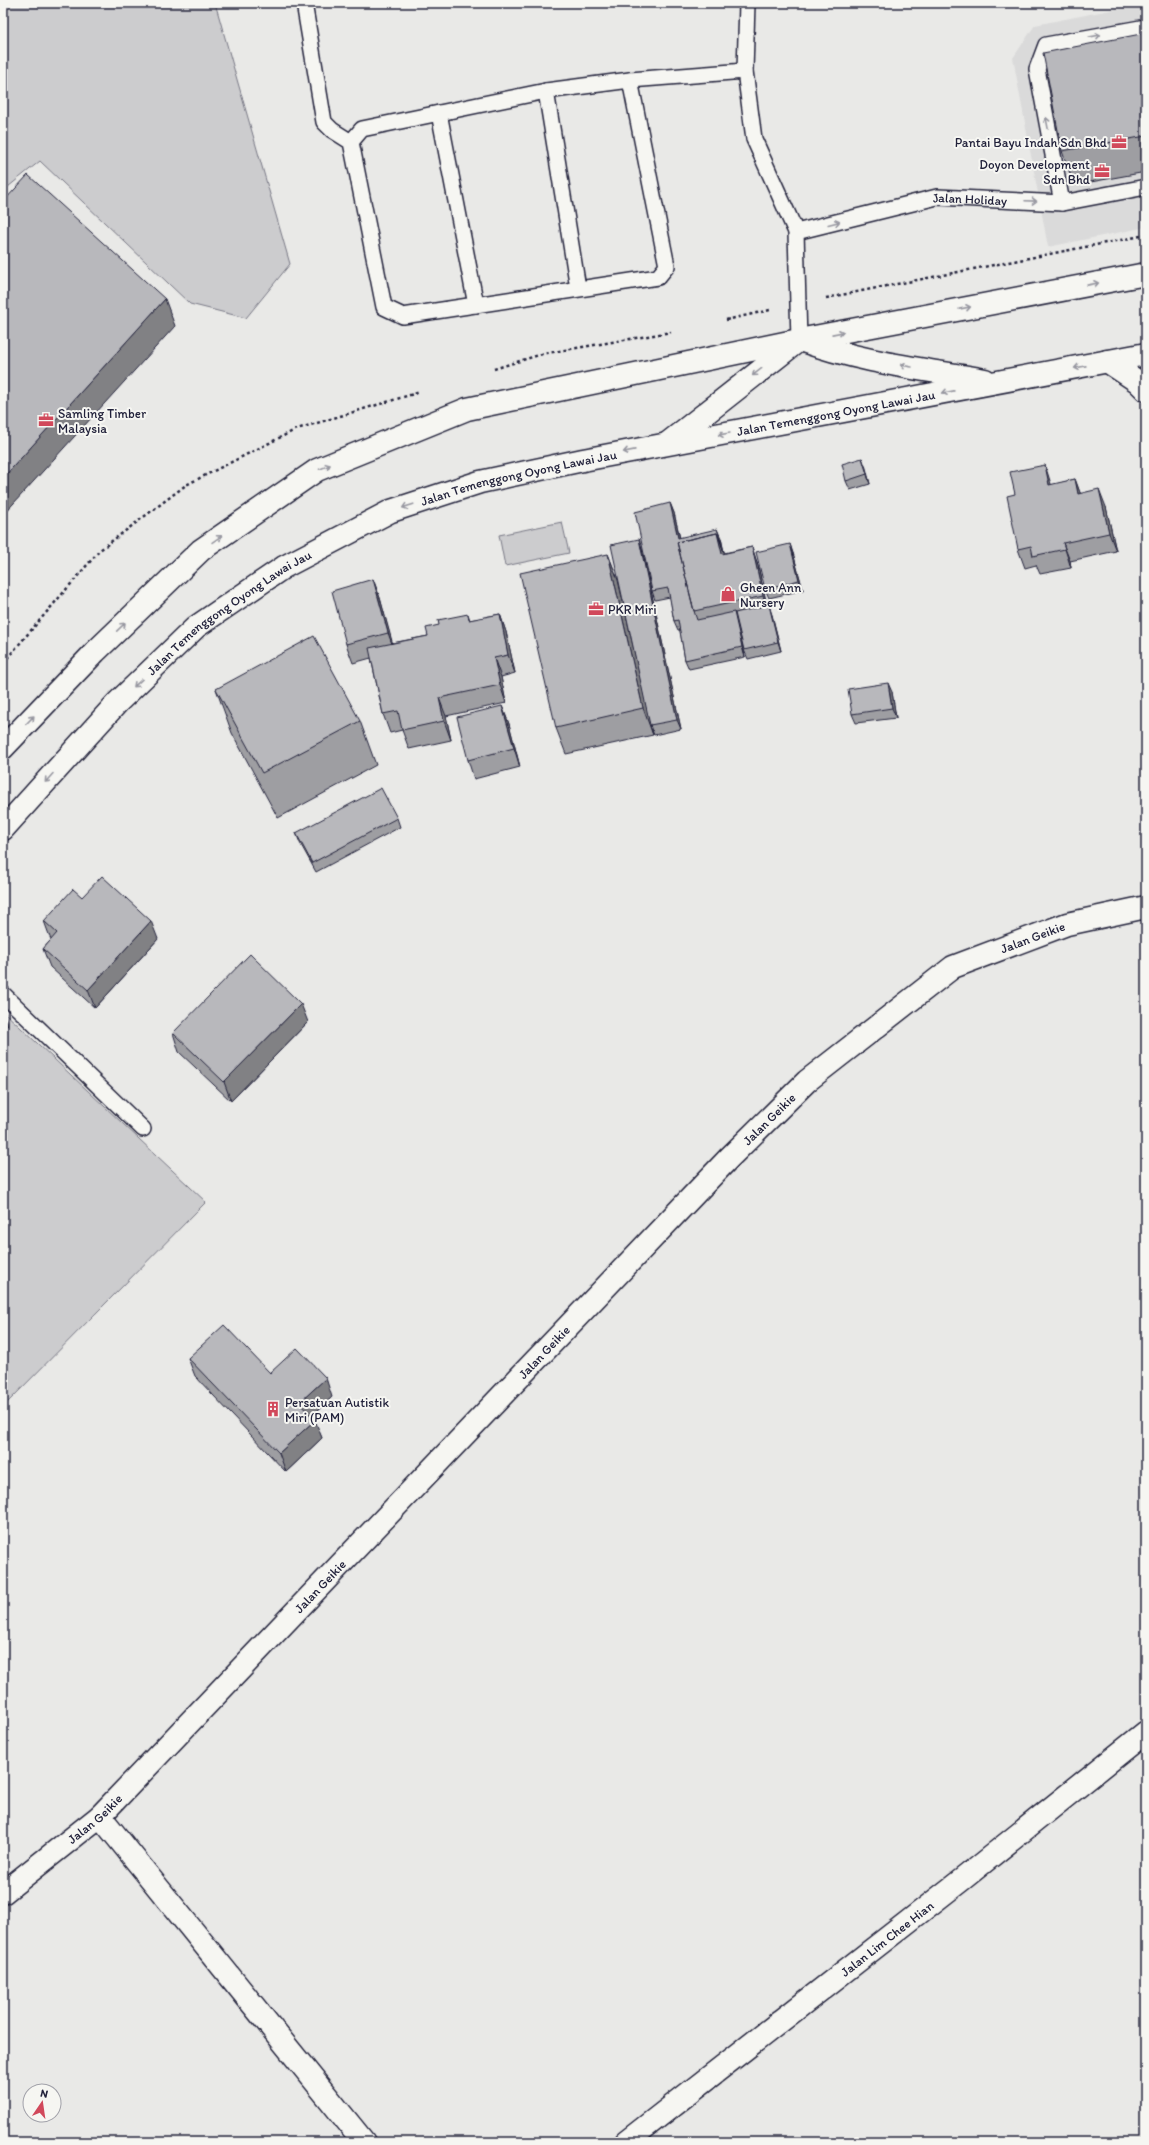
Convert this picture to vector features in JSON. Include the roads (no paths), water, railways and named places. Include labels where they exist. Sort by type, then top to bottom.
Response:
[{"type":"main road","points":[[3,748],[94,652],[201,550],[317,470],[467,409],[799,340],[1146,274]]},
{"type":"main road","points":[[799,340],[835,353],[1000,382]]},
{"type":"main road","points":[[667,444],[799,340]]},
{"type":"main road","name":"Jalan Temenggong Oyong Lawai Jau","points":[[3,829],[117,703],[196,627],[284,566],[391,511],[457,489],[495,479],[667,444],[1146,354]]},
{"type":"main road","points":[[1107,361],[1137,381],[1146,390]]},
{"type":"main road","name":"Jalan Geikie","points":[[3,1893],[100,1816],[729,1158],[807,1081],[953,967],[1067,924],[1146,907]]},
{"type":"main road","name":"Jalan Lim Chee Hian","points":[[626,2142],[958,1883],[1146,1732]]},
{"type":"main road","points":[[100,1816],[364,2142]]},
{"type":"lane","points":[[304,3],[324,122],[332,130],[351,142],[384,307],[403,316],[578,288],[658,277],[668,266],[630,80]]},
{"type":"lane","points":[[747,3],[745,71],[754,139],[796,232],[799,340]]},
{"type":"lane","points":[[1062,203],[1037,69],[1046,45],[1146,27]]},
{"type":"lane","points":[[351,142],[362,129],[546,91],[630,80],[745,71]]},
{"type":"lane","points":[[546,91],[578,288]]},
{"type":"lane","points":[[439,113],[476,305]]},
{"type":"lane","name":"Jalan Holiday","points":[[796,232],[937,197],[1062,203],[1146,187]]},
{"type":"lane","points":[[3,994],[143,1129]]},
{"type":"place","name":"Pantai Bayu Indah Sdn Bhd","points":[[1119,142]]},
{"type":"place","name":"Doyon Development Sdn Bhd","points":[[1102,171]]},
{"type":"place","name":"Samling Timber Malaysia","points":[[46,420]]},
{"type":"place","name":"Gheen Ann Nursery","points":[[728,594]]},
{"type":"place","name":"PKR Miri","points":[[596,609]]},
{"type":"place","name":"Persatuan Autistik Miri (PAM)","points":[[273,1409]]}]
